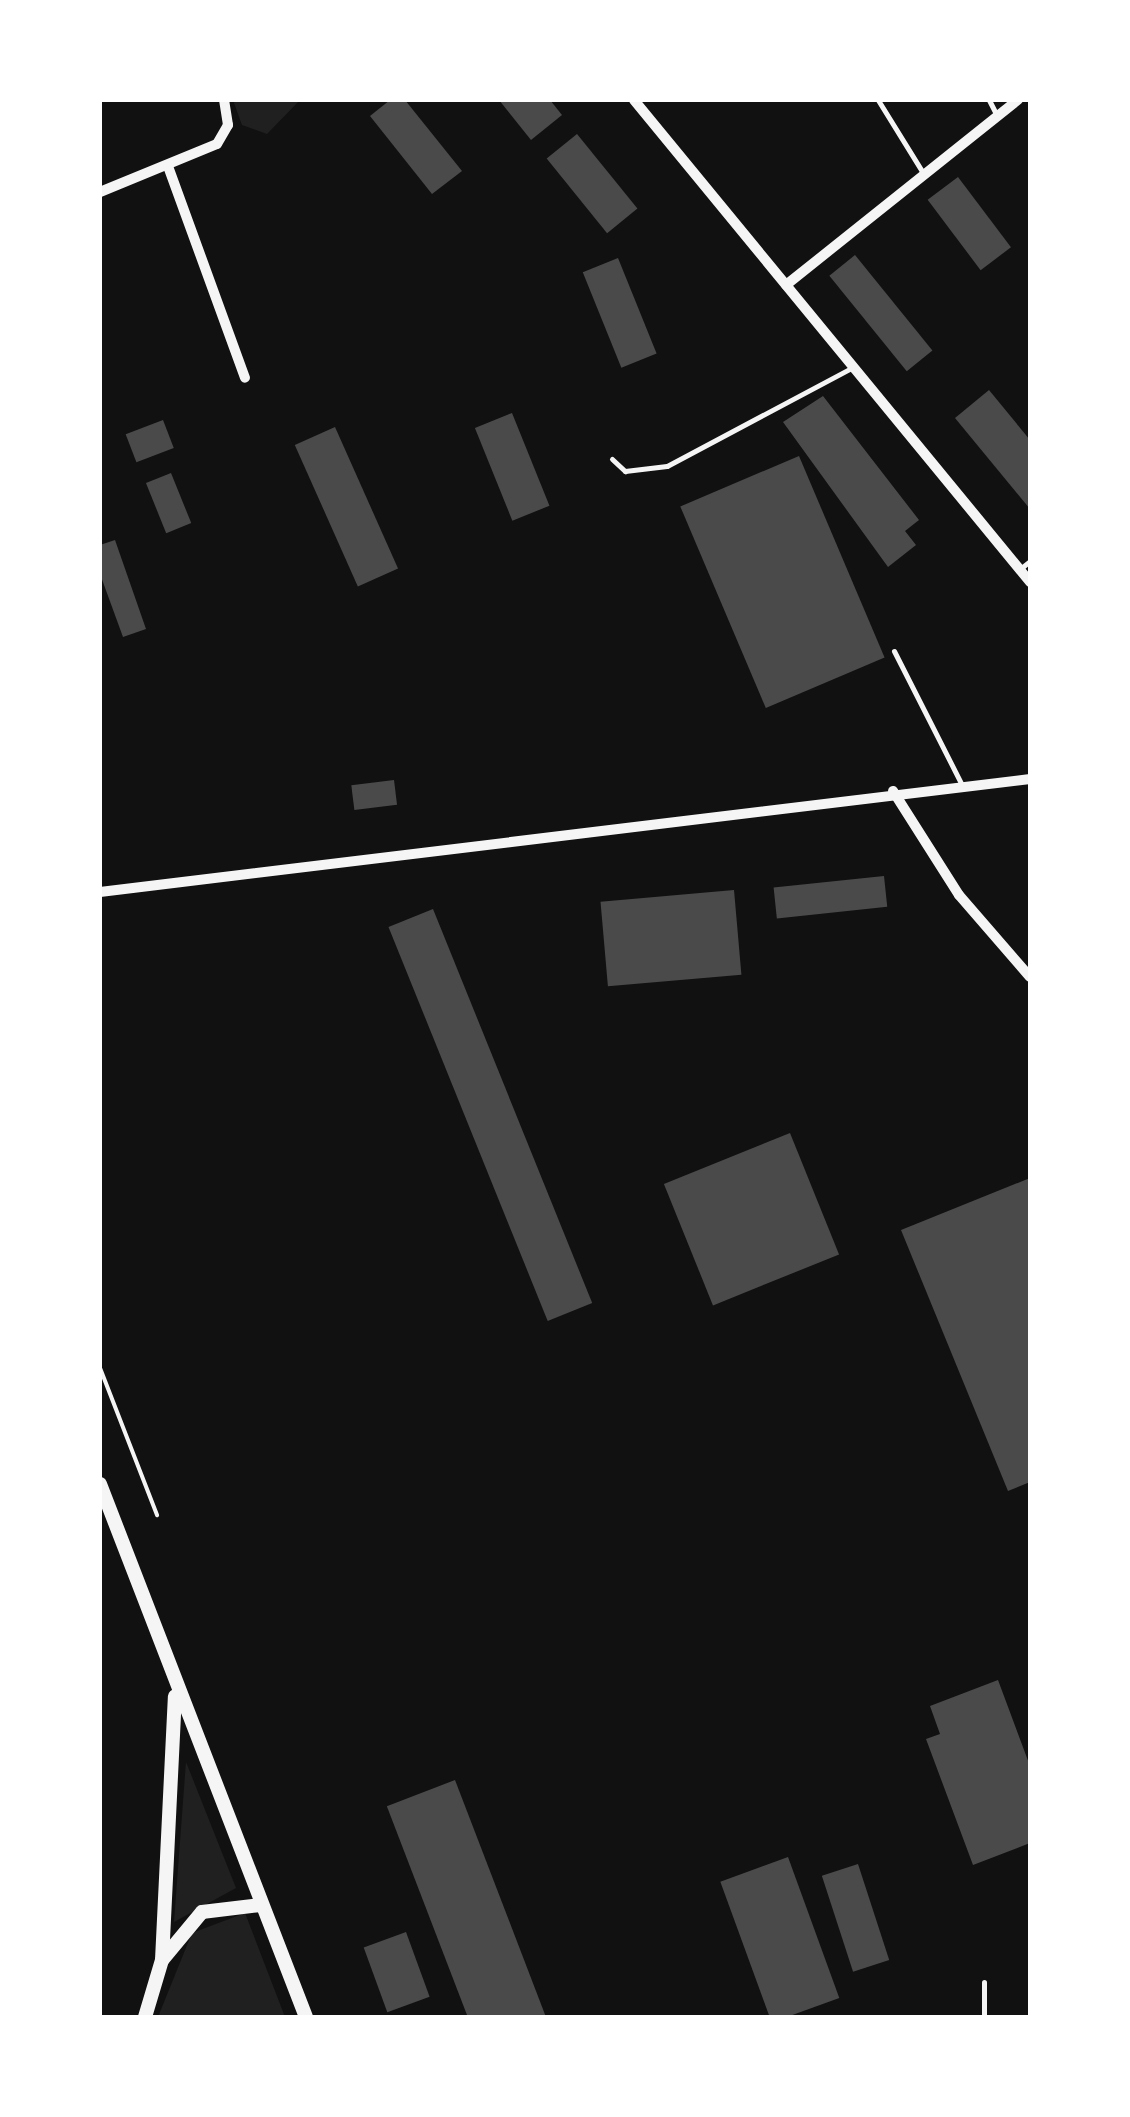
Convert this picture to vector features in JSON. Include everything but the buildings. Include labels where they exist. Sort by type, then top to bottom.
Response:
[{"type":"main road","points":[[100,1484],[306,2017]]},
{"type":"main road","points":[[145,2017],[162,1960],[176,1686]]},
{"type":"main road","points":[[162,1960],[202,1912],[262,1905]]},
{"type":"street","points":[[100,192],[169,169],[217,144],[228,126],[224,100]]},
{"type":"street","points":[[634,100],[852,368],[1025,565],[1030,582]]},
{"type":"street","points":[[786,286],[1018,100]]},
{"type":"street","points":[[169,169],[246,378]]},
{"type":"street","points":[[100,892],[894,791],[1030,780]]},
{"type":"street","points":[[894,791],[959,895],[1030,977]]},
{"type":"lane","points":[[878,100],[924,176]]},
{"type":"lane","points":[[989,100],[997,117]]},
{"type":"lane","points":[[612,458],[625,471],[667,466],[852,368]]},
{"type":"lane","points":[[894,651],[962,785]]},
{"type":"lane","points":[[984,1982],[984,2017]]},
{"type":"path","points":[[100,1368],[157,1515]]},
{"type":"shaded area","points":[[233,100],[300,100],[267,134],[242,125]]},
{"type":"shaded area","points":[[186,1762],[236,1888],[174,1922]]},
{"type":"shaded area","points":[[245,1913],[285,2017],[158,2017],[192,1933]]}]
